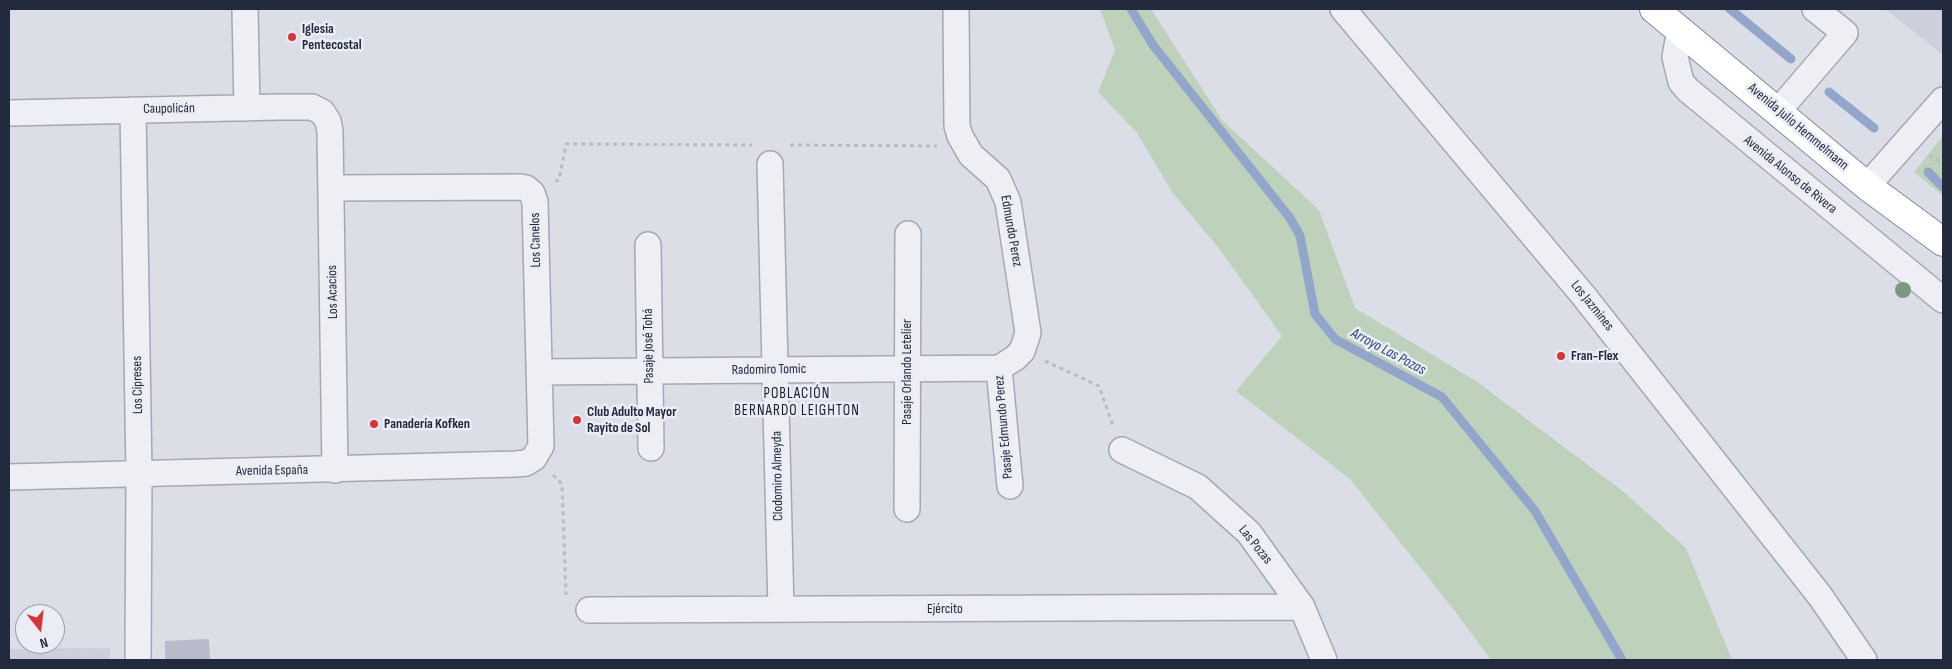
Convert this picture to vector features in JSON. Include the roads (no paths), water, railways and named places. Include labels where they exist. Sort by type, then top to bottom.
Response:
[{"type":"highway","name":"Avenida Julio Hemmelmann","points":[[1654,9],[1779,110],[1867,186],[1943,242]]},
{"type":"street","points":[[245,9],[247,108]]},
{"type":"street","name":"Edmundo Perez","points":[[956,9],[957,126],[965,146],[998,179],[1008,202],[1028,333],[1022,351],[1008,364],[999,368]]},
{"type":"street","name":"Los Jazmines","points":[[1343,9],[1583,295],[1820,596],[1864,660]]},
{"type":"street","points":[[1779,110],[1845,33],[1815,9]]},
{"type":"street","name":"Avenida Alonso de Rivera","points":[[1680,29],[1675,58],[1681,82],[1688,90],[1943,300]]},
{"type":"street","points":[[1867,186],[1943,100]]},
{"type":"street","name":"Caupolicán","points":[[9,113],[312,107],[325,116]]},
{"type":"street","name":"Los Cipreses","points":[[133,110],[139,474],[138,660]]},
{"type":"street","name":"Los Acacios","points":[[325,116],[329,126],[332,188],[335,470]]},
{"type":"street","name":"Clodomiro Almeyda","points":[[776,154],[776,370],[782,609]]},
{"type":"street","name":"Los Canelos","points":[[332,188],[520,187],[529,190],[534,199],[541,446],[534,458]]},
{"type":"street","name":"Pasaje Orlando Letelier","points":[[907,509],[908,234]]},
{"type":"street","name":"Pasaje José Tohá","points":[[648,245],[651,448]]},
{"type":"street","name":"Radomiro Tomic","points":[[539,372],[999,368]]},
{"type":"street","name":"Pasaje Edmundo Perez","points":[[999,368],[1010,486]]},
{"type":"street","name":"Las Pozas","points":[[1122,450],[1198,487],[1249,533],[1302,607],[1324,660]]},
{"type":"street","name":"Avenida España","points":[[9,477],[335,470],[521,463],[534,458]]},
{"type":"street","name":"Ejército","points":[[589,610],[1302,607]]},
{"type":"waterway","name":"Arroyo Las Pozas","points":[[1131,9],[1153,45],[1290,218],[1300,236],[1315,314],[1335,339],[1442,397],[1535,511],[1622,660]]},
{"type":"waterway","points":[[1730,9],[1791,59]]},
{"type":"waterway","points":[[1829,92],[1874,128]]},
{"type":"waterway","points":[[1928,172],[1943,187]]},
{"type":"place","name":"Iglesia Pentecostal","points":[[292,37]]},
{"type":"place","name":"Fran-Flex","points":[[1561,356]]},
{"type":"place","name":"Club Adulto Mayor Rayito de Sol","points":[[577,420]]},
{"type":"place","name":"Panadería Kofken","points":[[374,424]]},
{"type":"district","name":"POBLACIÓN BERNARDO LEIGHTON","points":[[797,402]]}]
